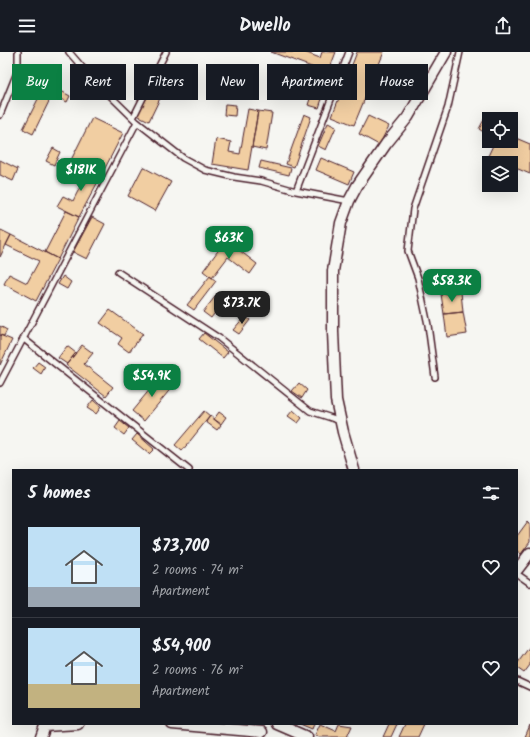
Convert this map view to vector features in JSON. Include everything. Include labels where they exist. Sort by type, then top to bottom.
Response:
[{"type":"street","points":[[354,469],[340,421],[336,400],[333,332],[333,271],[342,223],[349,201],[370,164],[408,117],[446,52]]},
{"type":"street","points":[[518,569],[530,553]]},
{"type":"street","points":[[41,737],[45,726],[62,725]]},
{"type":"street","points":[[185,725],[262,731]]},
{"type":"street","points":[[279,725],[307,737]]},
{"type":"lane","points":[[0,114],[18,70],[18,52]]},
{"type":"lane","points":[[69,52],[106,92],[135,120],[183,158],[205,170],[234,177],[261,180],[296,191],[349,201]]},
{"type":"lane","points":[[0,383],[24,339],[135,120],[166,52]]},
{"type":"lane","points":[[296,191],[349,52]]},
{"type":"lane","points":[[435,377],[428,325],[418,278],[408,251],[413,209],[448,107],[460,52]]},
{"type":"lane","points":[[118,272],[219,338],[310,411],[340,421]]},
{"type":"lane","points":[[24,339],[188,469]]},
{"type":"lane","points":[[518,575],[530,584]]},
{"type":"lane","points":[[518,681],[530,687]]},
{"type":"building","points":[[271,52],[304,52],[320,58],[322,52],[336,52],[331,64],[304,64]]},
{"type":"building","points":[[357,52],[384,52],[379,64],[365,64],[365,98],[354,125],[332,116],[338,100],[357,100],[357,64],[352,64]]},
{"type":"building","points":[[62,92],[70,96],[67,102],[62,100]]},
{"type":"building","points":[[38,100],[50,100],[33,134],[23,129]]},
{"type":"building","points":[[144,100],[159,100],[149,121],[137,115]]},
{"type":"building","points":[[310,100],[322,100],[319,108],[308,105]]},
{"type":"building","points":[[225,104],[236,105],[235,116],[224,115]]},
{"type":"building","points":[[248,109],[258,111],[248,170],[212,164],[216,139],[231,142],[229,152],[240,154]]},
{"type":"building","points":[[258,111],[272,113],[266,150],[252,147]]},
{"type":"building","points":[[304,114],[311,117],[294,167],[286,164]]},
{"type":"building","points":[[368,116],[389,126],[379,145],[359,134]]},
{"type":"building","points":[[92,118],[123,133],[101,176],[71,160]]},
{"type":"building","points":[[328,123],[336,127],[326,150],[318,146]]},
{"type":"building","points":[[482,123],[482,131],[479,129]]},
{"type":"building","points":[[518,139],[530,144],[530,174],[518,169],[518,156],[488,156],[492,148],[518,148]]},
{"type":"building","points":[[53,148],[60,152],[54,165],[46,161]]},
{"type":"building","points":[[321,158],[354,172],[349,184],[316,170]]},
{"type":"building","points":[[0,160],[18,169],[13,181],[0,175]]},
{"type":"building","points":[[261,161],[291,168],[289,175],[259,168]]},
{"type":"building","points":[[79,164],[101,176],[79,217],[57,206],[63,196],[73,201],[84,179],[74,174]]},
{"type":"building","points":[[143,167],[171,182],[155,211],[128,196]]},
{"type":"building","points":[[66,211],[79,217],[58,259],[45,252]]},
{"type":"building","points":[[92,217],[105,224],[87,259],[73,252]]},
{"type":"building","points":[[1,230],[11,235],[0,257],[0,231]]},
{"type":"building","points":[[11,235],[58,259],[36,301],[4,284],[9,274],[27,283],[39,261],[6,245]]},
{"type":"building","points":[[226,240],[257,264],[250,274],[228,257],[212,278],[203,271]]},
{"type":"building","points":[[63,276],[71,282],[67,289],[58,284]]},
{"type":"building","points":[[210,276],[216,281],[194,310],[187,305]]},
{"type":"building","points":[[461,292],[463,312],[444,314],[441,294]]},
{"type":"building","points":[[218,293],[226,298],[211,318],[203,312]]},
{"type":"building","points":[[110,310],[143,334],[129,352],[118,344],[122,338],[100,323]]},
{"type":"building","points":[[463,312],[467,334],[447,337],[444,314]]},
{"type":"building","points":[[245,316],[250,320],[239,334],[233,330]]},
{"type":"building","points":[[0,326],[7,330],[4,336],[0,335]]},
{"type":"building","points":[[204,333],[228,352],[223,358],[199,339]]},
{"type":"building","points":[[0,335],[12,340],[0,365]]},
{"type":"building","points":[[82,345],[93,353],[84,364],[113,387],[106,396],[66,365]]},
{"type":"building","points":[[67,346],[76,353],[67,364],[58,358]]},
{"type":"building","points":[[38,362],[45,367],[41,374],[33,368]]},
{"type":"building","points":[[161,376],[173,386],[144,421],[132,411]]},
{"type":"building","points":[[299,383],[307,390],[302,398],[292,391]]},
{"type":"building","points":[[93,400],[101,407],[96,414],[87,408]]},
{"type":"building","points":[[293,410],[302,418],[298,423],[288,416]]},
{"type":"building","points":[[204,411],[210,416],[182,451],[175,445]]},
{"type":"building","points":[[219,412],[226,417],[221,424],[214,419]]},
{"type":"building","points":[[210,416],[221,425],[217,430],[206,422]]},
{"type":"building","points":[[120,421],[129,428],[124,435],[115,428]]},
{"type":"building","points":[[137,434],[154,449],[149,454],[132,440]]},
{"type":"building","points":[[528,521],[530,523],[530,542],[521,554],[518,552],[518,535]]},
{"type":"building","points":[[530,646],[530,665],[524,673],[518,669],[518,663]]},
{"type":"building","points":[[302,725],[314,725],[312,729]]},
{"type":"building","points":[[320,725],[336,731],[339,725],[352,726],[347,737],[319,737],[315,735]]},
{"type":"building","points":[[389,725],[397,725],[391,737],[383,737]]},
{"type":"building","points":[[405,725],[424,725],[418,737],[399,737]]},
{"type":"building","points":[[530,725],[530,737],[525,737]]}]
